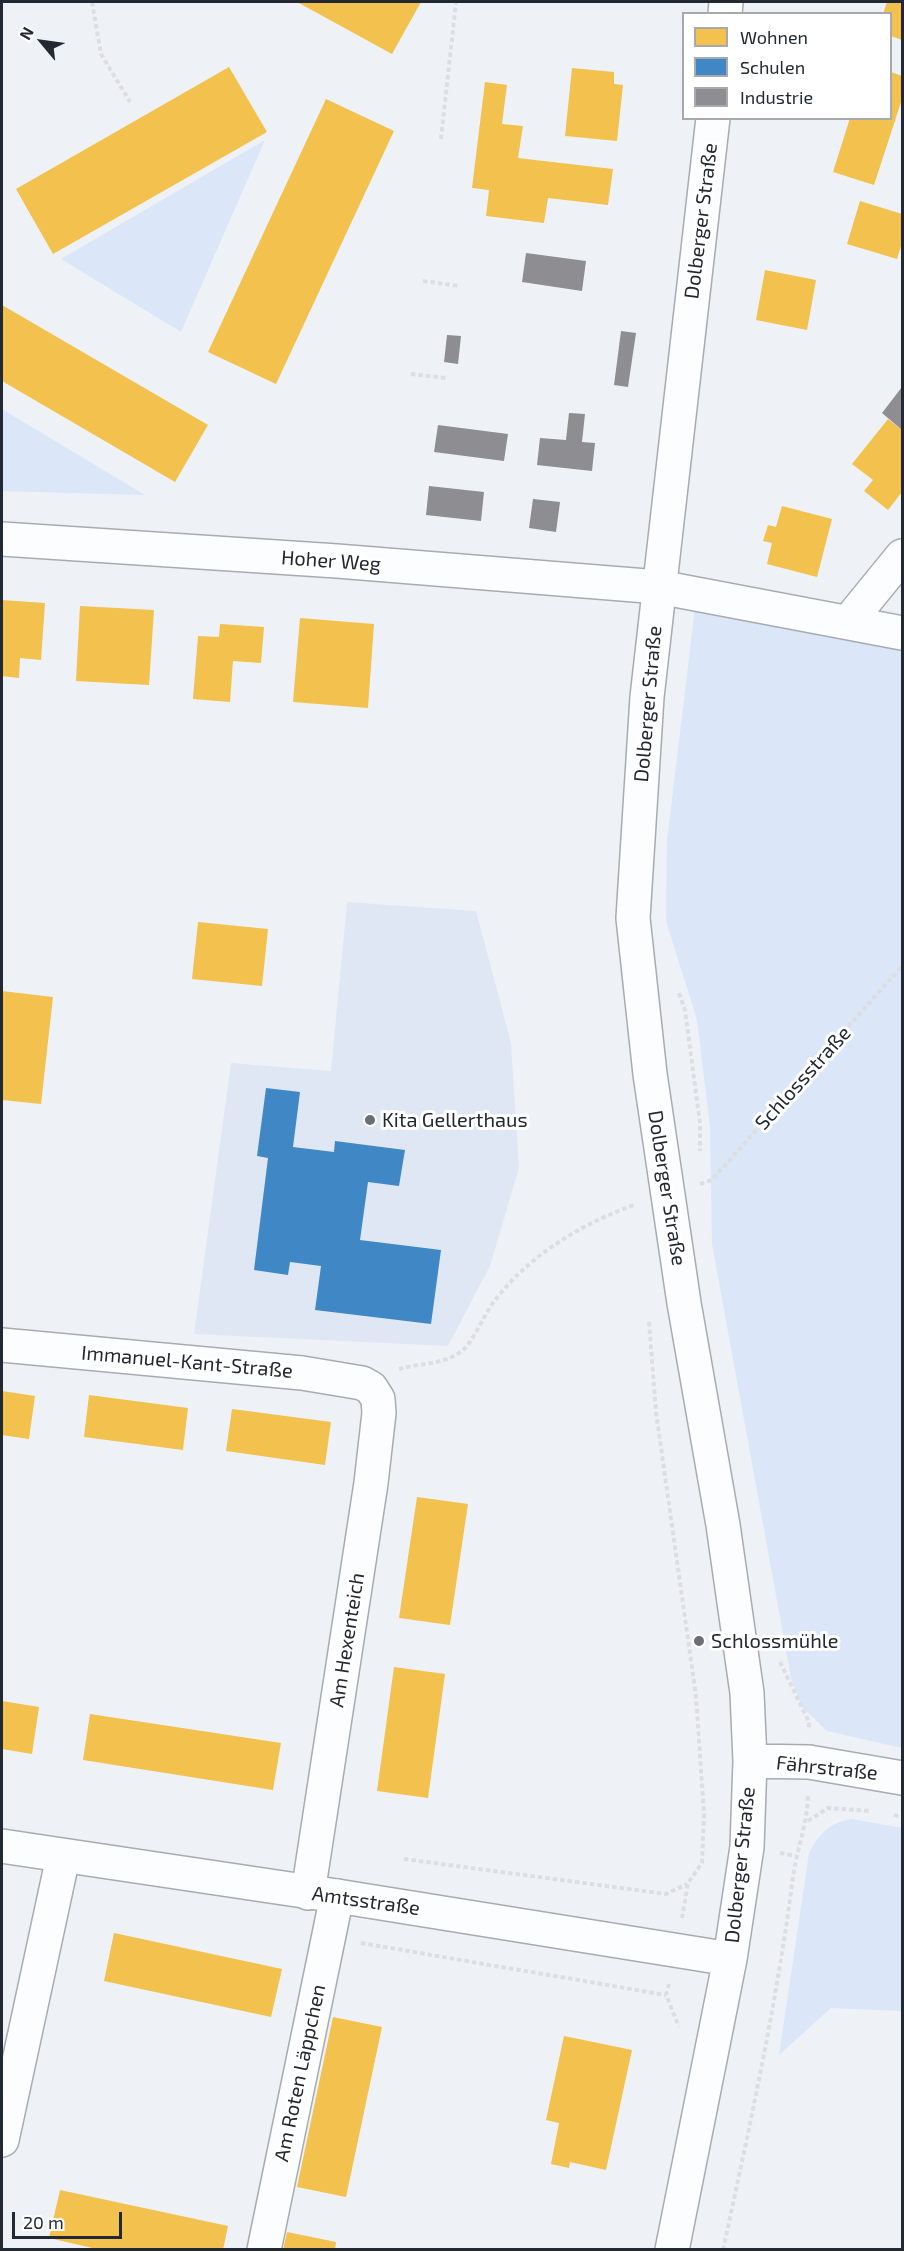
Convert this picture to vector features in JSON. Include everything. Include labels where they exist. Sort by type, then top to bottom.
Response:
[{"type":"street","name":"Dolberger Straße","points":[[672,2250],[730,1959],[747,1847],[750,1761],[747,1693],[723,1525],[684,1303],[650,1074],[633,918],[647,697],[713,120]]},
{"type":"street","name":"Hoher Weg","points":[[2,539],[337,561],[660,587],[903,633]]},
{"type":"street","points":[[849,621],[903,556]]},
{"type":"street","name":"Immanuel-Kant-Straße","points":[[2,1345],[302,1372],[362,1383],[371,1388]]},
{"type":"street","name":"Am Hexenteich","points":[[322,1894],[379,1413],[378,1399],[371,1388]]},
{"type":"street","name":"Fährstraße","points":[[750,1761],[809,1762],[903,1778]]},
{"type":"street","name":"Amtsstraße","points":[[2,1846],[730,1959]]},
{"type":"street","points":[[2,2140],[63,1857]]},
{"type":"street","name":"Am Roten Läppchen","points":[[264,2250],[328,1937],[322,1894]]},
{"type":"path","points":[[92,2],[101,54],[130,102]]},
{"type":"path","points":[[441,139],[456,2]]},
{"type":"path","points":[[423,281],[459,286]]},
{"type":"path","points":[[411,374],[446,378]]},
{"type":"path","name":"Schlossstraße","points":[[700,1174],[700,1184],[711,1180],[903,966]]},
{"type":"path","points":[[678,989],[686,1010],[700,1123],[700,1153]]},
{"type":"path","points":[[371,1388],[394,1370],[441,1361],[463,1351],[493,1302],[516,1273],[586,1225],[638,1203]]},
{"type":"path","points":[[723,2250],[771,2025],[796,1856],[807,1821],[828,1808],[882,1813]]},
{"type":"path","points":[[892,1815],[903,1817]]},
{"type":"path","points":[[404,1859],[666,1894],[688,1883]]},
{"type":"path","points":[[328,1937],[666,1995]]},
{"type":"shaded area","points":[[265,140],[181,332],[61,259]]},
{"type":"shaded area","points":[[2,409],[145,495],[2,491]]},
{"type":"shaded area","points":[[696,599],[902,640],[902,1748],[827,1731],[802,1707],[791,1678],[712,1244],[710,1127],[697,1020],[666,921],[667,841]]},
{"type":"shaded area","name":"Kita Gellerthaus","points":[[347,902],[476,911],[511,1043],[519,1168],[490,1266],[448,1346],[194,1334],[231,1063],[331,1071]]},
{"type":"shaded area","points":[[852,1819],[902,1828],[902,2011],[831,2008],[779,2055],[809,1853],[817,1840],[831,1826]]},
{"type":"building: Wohnen","points":[[297,2],[421,2],[392,54]]},
{"type":"building: Wohnen","points":[[887,2],[902,2],[902,40],[892,36],[892,12],[884,12]]},
{"type":"building: Wohnen","points":[[229,67],[267,132],[53,254],[16,189]]},
{"type":"building: Wohnen","points":[[572,68],[614,72],[614,84],[623,85],[617,141],[565,136]]},
{"type":"building: Wohnen","points":[[892,72],[902,76],[902,99],[874,185],[833,172],[849,120],[892,120]]},
{"type":"building: Wohnen","points":[[485,82],[507,85],[502,124],[523,126],[518,158],[613,169],[608,205],[548,198],[544,223],[486,216],[489,190],[472,188]]},
{"type":"building: Wohnen","points":[[326,99],[394,131],[276,384],[208,352]]},
{"type":"building: Wohnen","points":[[860,201],[902,214],[902,243],[897,259],[847,244]]},
{"type":"building: Wohnen","points":[[765,270],[816,280],[807,330],[756,320]]},
{"type":"building: Wohnen","points":[[2,305],[208,425],[175,482],[2,381]]},
{"type":"building: Wohnen","points":[[888,419],[902,430],[902,492],[888,510],[864,491],[873,480],[852,464]]},
{"type":"building: Wohnen","points":[[782,506],[832,519],[817,577],[767,564],[772,543],[763,541],[768,525],[776,527]]},
{"type":"building: Wohnen","points":[[2,600],[45,603],[41,660],[20,658],[19,678],[2,676]]},
{"type":"building: Wohnen","points":[[80,606],[154,610],[149,685],[76,681]]},
{"type":"building: Wohnen","points":[[300,618],[374,624],[368,708],[293,702]]},
{"type":"building: Wohnen","points":[[220,624],[264,627],[261,663],[233,661],[230,702],[193,699],[198,636],[219,637]]},
{"type":"building: Wohnen","points":[[198,922],[268,929],[262,986],[192,979]]},
{"type":"building: Wohnen","points":[[2,991],[53,997],[41,1104],[2,1100]]},
{"type":"building: Wohnen","points":[[2,1391],[35,1396],[29,1439],[2,1435]]},
{"type":"building: Wohnen","points":[[89,1395],[188,1408],[183,1450],[84,1437]]},
{"type":"building: Wohnen","points":[[232,1409],[331,1422],[325,1465],[226,1451]]},
{"type":"building: Wohnen","points":[[417,1497],[468,1504],[450,1625],[399,1618]]},
{"type":"building: Wohnen","points":[[394,1667],[445,1674],[428,1798],[377,1791]]},
{"type":"building: Wohnen","points":[[2,1701],[39,1707],[32,1754],[2,1749]]},
{"type":"building: Wohnen","points":[[90,1714],[281,1743],[273,1790],[83,1760]]},
{"type":"building: Wohnen","points":[[114,1933],[282,1969],[271,2017],[104,1981]]},
{"type":"building: Wohnen","points":[[333,2017],[382,2027],[346,2197],[297,2187]]},
{"type":"building: Wohnen","points":[[564,2036],[632,2050],[606,2170],[570,2162],[569,2168],[551,2164],[559,2123],[546,2120]]},
{"type":"building: Wohnen","points":[[60,2190],[228,2226],[223,2250],[101,2250],[49,2238]]},
{"type":"building: Wohnen","points":[[287,2232],[336,2242],[335,2250],[283,2250]]},
{"type":"building: Schulen","points":[[266,1088],[300,1092],[293,1147],[334,1152],[335,1141],[405,1150],[399,1186],[368,1182],[360,1240],[441,1250],[431,1324],[315,1310],[321,1266],[290,1262],[288,1275],[254,1270],[268,1158],[257,1156]]},
{"type":"building: Industrie","points":[[526,253],[586,261],[582,291],[522,282]]},
{"type":"building: Industrie","points":[[621,331],[636,333],[628,387],[614,385]]},
{"type":"building: Industrie","points":[[447,335],[461,336],[458,364],[444,362]]},
{"type":"building: Industrie","points":[[902,387],[902,430],[882,413]]},
{"type":"building: Industrie","points":[[569,413],[585,414],[582,442],[595,443],[592,471],[537,465],[540,438],[566,440]]},
{"type":"building: Industrie","points":[[438,425],[508,434],[504,461],[434,452]]},
{"type":"building: Industrie","points":[[429,486],[484,492],[481,521],[426,515]]},
{"type":"building: Industrie","points":[[533,499],[560,502],[556,532],[529,528]]},
{"type":"place","name":"Kita Gellerthaus","points":[[370,1120]]},
{"type":"place","name":"Schlossmühle","points":[[699,1641]]}]
